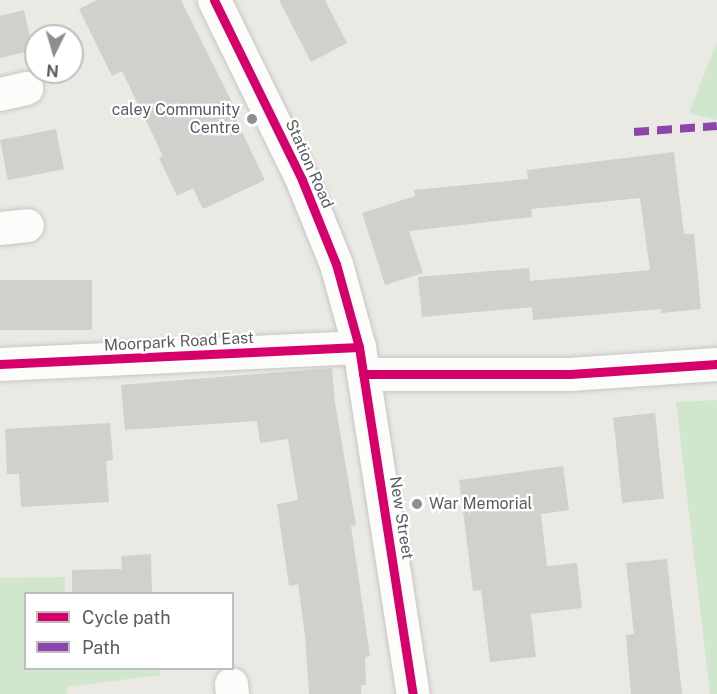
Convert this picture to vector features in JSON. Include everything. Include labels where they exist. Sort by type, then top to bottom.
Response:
[{"type":"street","name":"Station Road","points":[[214,0],[302,180],[336,264],[361,360]]},
{"type":"street","name":"Moorpark Road East","points":[[0,364],[361,360],[570,374],[717,364]]},
{"type":"street","name":"New Street","points":[[361,360],[413,694]]},
{"type":"green space","points":[[717,42],[717,120],[689,113]]},
{"type":"green space","points":[[717,400],[717,694],[710,694],[676,402]]},
{"type":"green space","points":[[65,577],[65,592],[24,592],[24,670],[159,670],[160,675],[67,687],[67,694],[0,694],[0,578]]},
{"type":"building","points":[[97,0],[181,0],[236,110],[232,111],[265,180],[203,209],[193,188],[177,196],[159,158],[163,156],[122,71],[112,76],[79,9]]},
{"type":"building","points":[[279,0],[325,0],[347,43],[311,62]]},
{"type":"building","points":[[24,10],[27,24],[24,24],[24,52],[0,58],[0,16]]},
{"type":"building","points":[[56,129],[64,169],[8,180],[0,140]]},
{"type":"building","points":[[674,152],[684,234],[694,234],[701,309],[661,313],[661,309],[533,320],[532,307],[422,317],[418,277],[529,268],[530,281],[650,270],[640,198],[531,209],[532,217],[409,231],[423,273],[385,285],[362,213],[415,196],[414,190],[528,179],[527,170]]},
{"type":"building","points":[[0,280],[92,280],[92,330],[0,330]]},
{"type":"building","points":[[332,368],[335,403],[356,525],[351,526],[370,656],[365,657],[366,685],[361,685],[361,694],[309,694],[298,584],[289,586],[277,504],[298,500],[288,439],[260,443],[257,421],[125,430],[121,385]]},
{"type":"building","points":[[655,413],[664,499],[622,503],[613,417]]},
{"type":"building","points":[[110,423],[113,460],[106,461],[109,502],[21,507],[19,474],[7,474],[5,429]]},
{"type":"building","points":[[563,466],[569,510],[541,514],[547,566],[577,563],[582,608],[531,614],[536,657],[490,662],[481,590],[473,591],[459,480]]},
{"type":"building","points":[[151,554],[152,592],[72,592],[72,570],[122,569],[121,556]]},
{"type":"building","points":[[667,559],[682,694],[631,694],[626,635],[634,634],[626,563]]},
{"type":"marked path","points":[[634,132],[717,126]]},
{"type":"cycle path","points":[[214,0],[302,180],[336,264],[359,347],[413,694]]},
{"type":"cycle path","points":[[0,364],[359,347]]},
{"type":"cycle path","points":[[363,374],[570,374],[717,364]]},
{"type":"place","name":"caley Community Centre","points":[[252,119]]},
{"type":"place","name":"War Memorial","points":[[417,504]]}]
